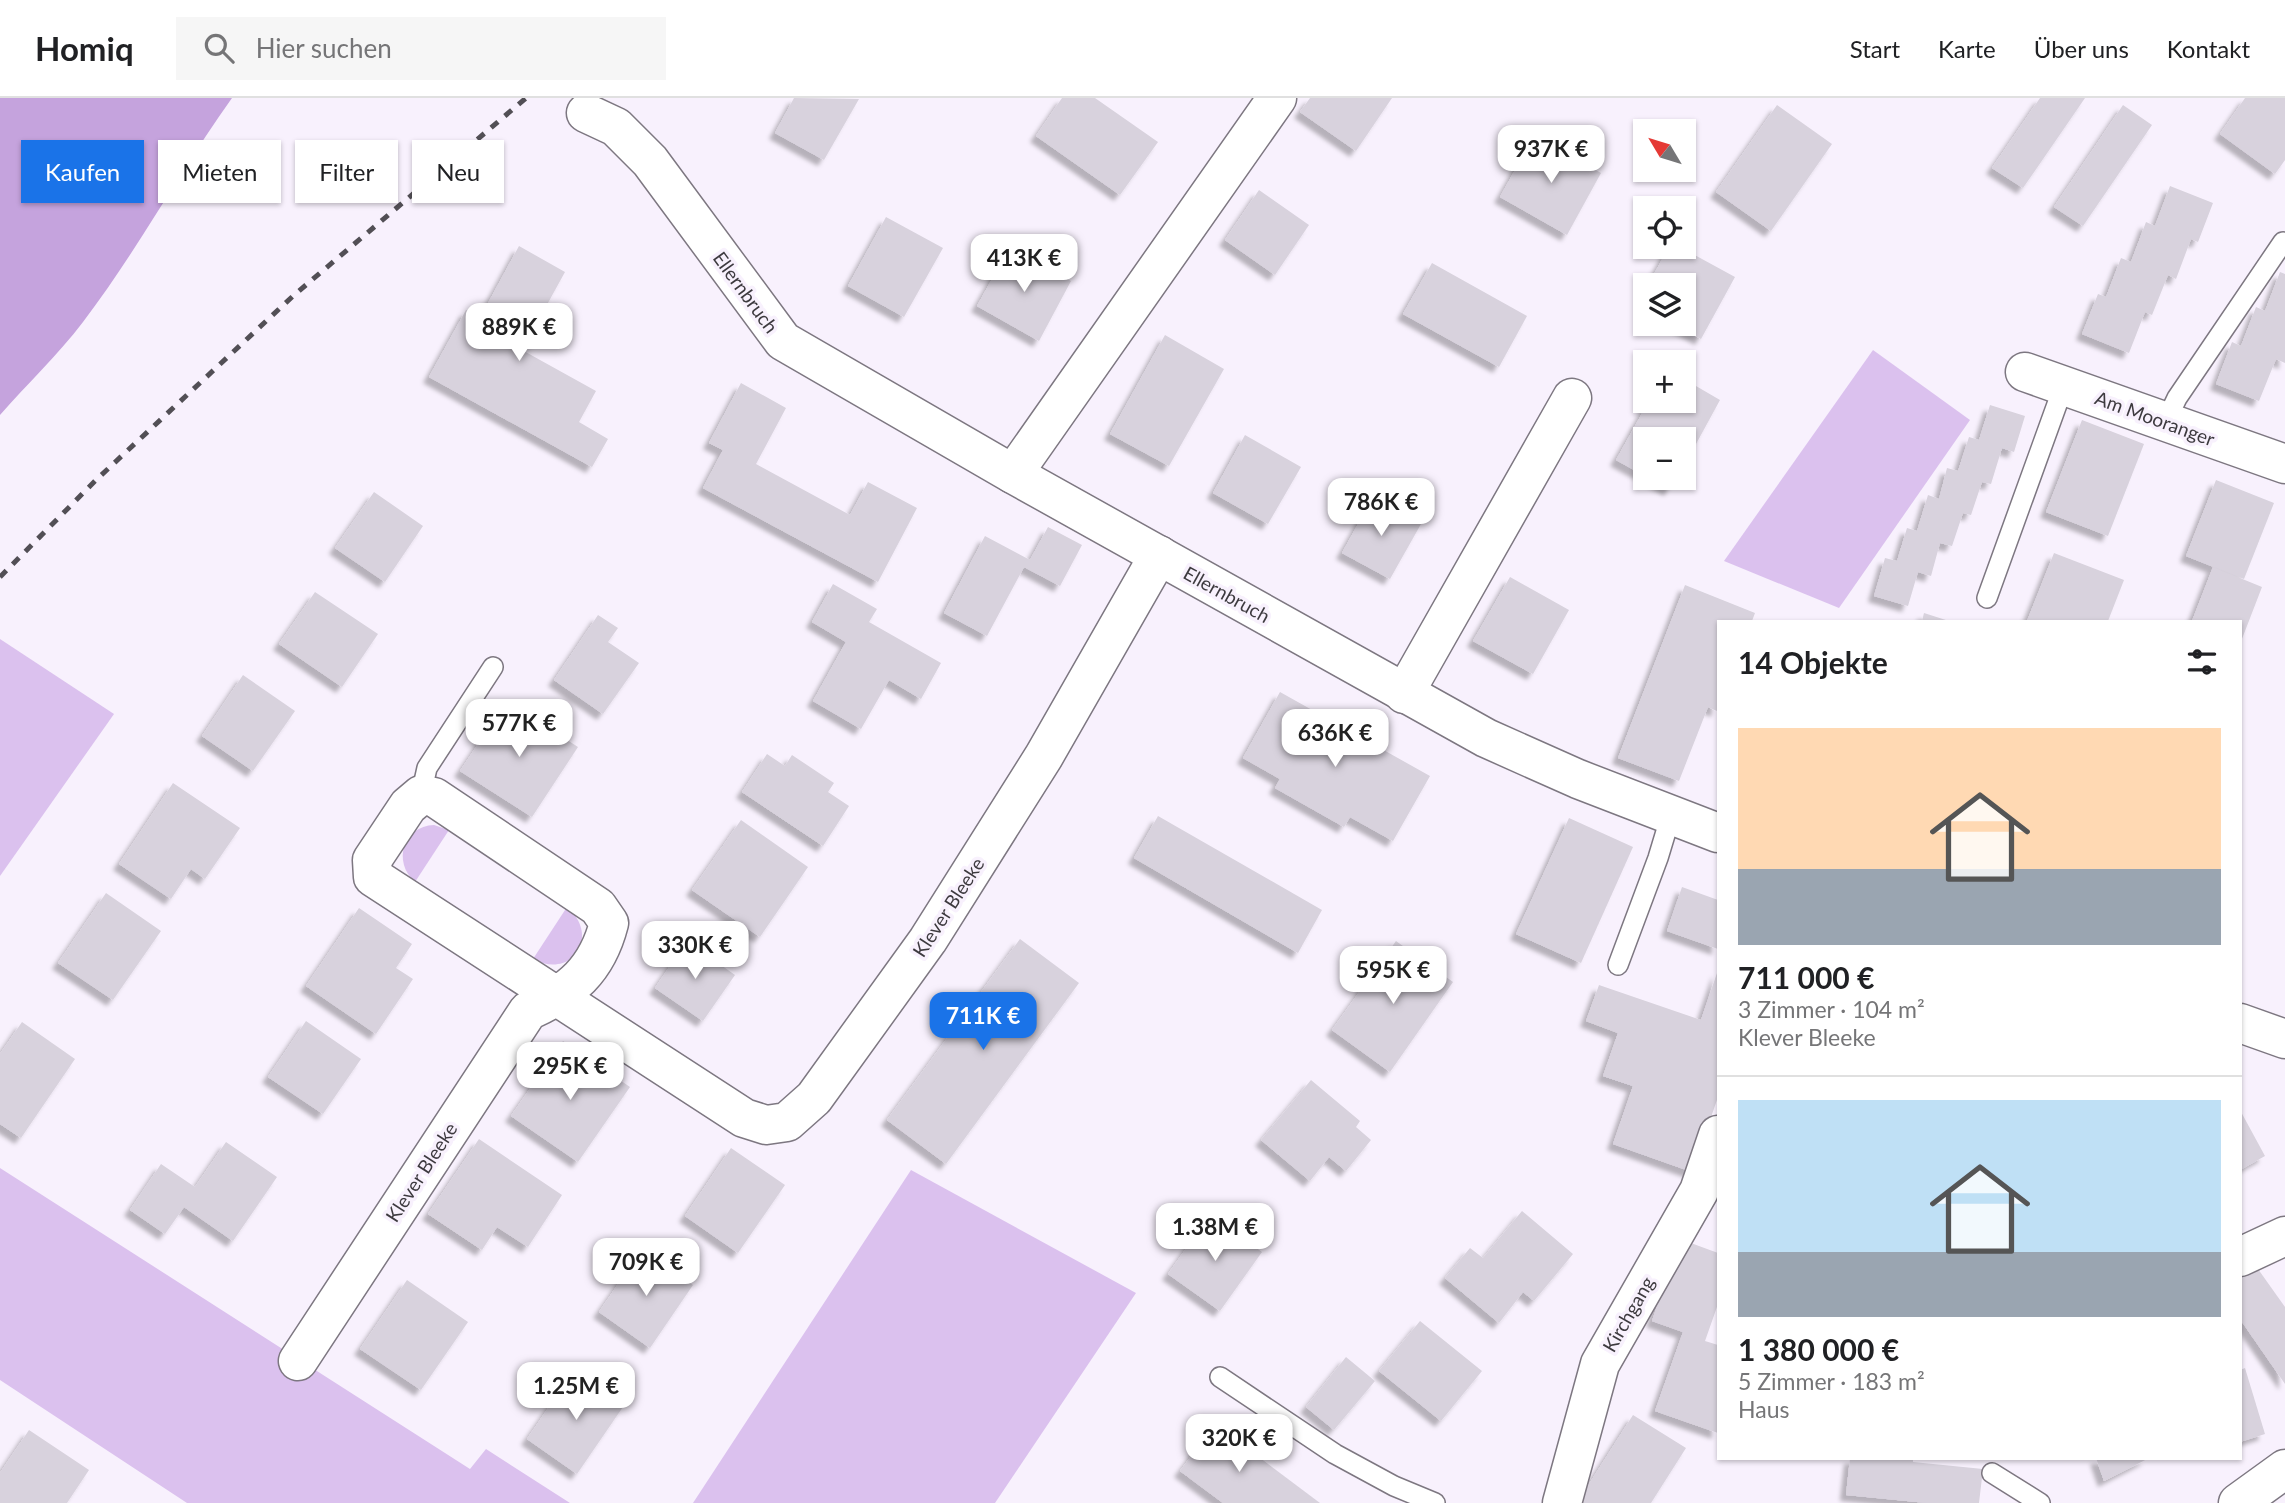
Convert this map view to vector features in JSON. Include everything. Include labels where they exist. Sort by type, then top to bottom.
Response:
[{"type":"street","points":[[1013,474],[1277,98]]},
{"type":"street","name":"Ellernbruch","points":[[586,113],[616,127],[650,160],[783,341],[1013,474],[1486,738],[1578,779],[1717,833]]},
{"type":"street","name":"Am Mooranger","points":[[2025,372],[2285,464]]},
{"type":"street","points":[[1404,694],[1572,398]]},
{"type":"street","name":"Klever Bleeke","points":[[298,1361],[528,1011],[557,998],[578,982],[604,943],[609,923],[598,907],[433,797],[421,795],[408,806],[372,860],[373,877],[557,998],[744,1118],[766,1125],[787,1122],[814,1098],[928,940],[1044,756],[1158,555]]},
{"type":"street","points":[[2242,1024],[2285,1039]]},
{"type":"street","name":"Kirchgang","points":[[1562,1503],[1600,1364],[1699,1191],[1717,1138]]},
{"type":"street","points":[[2242,1256],[2285,1236]]},
{"type":"street","points":[[2238,1503],[2285,1469]]},
{"type":"lane","points":[[2166,421],[2176,398],[2283,242]]},
{"type":"lane","points":[[1987,598],[2064,385]]},
{"type":"lane","points":[[421,795],[427,768],[493,667]]},
{"type":"lane","points":[[1618,965],[1671,815]]},
{"type":"lane","points":[[1220,1377],[1335,1454],[1394,1486],[1435,1503]]},
{"type":"lane","points":[[1992,1473],[2040,1503]]},
{"type":"shaded area","points":[[0,98],[232,98],[204,140],[158,140],[158,203],[163,203],[83,322],[0,415]]},
{"type":"shaded area","points":[[1873,350],[1970,420],[1839,608],[1724,561]]},
{"type":"shaded area","points":[[0,639],[114,714],[0,876]]},
{"type":"shaded area","points":[[434,825],[449,830],[415,882],[404,865],[404,846],[415,832]]},
{"type":"shaded area","points":[[567,907],[577,918],[582,930],[577,952],[560,964],[547,964],[533,959]]},
{"type":"shaded area","points":[[0,1168],[470,1469],[486,1449],[570,1503],[187,1503],[0,1380]]},
{"type":"shaded area","points":[[911,1170],[1136,1293],[995,1503],[693,1503]]},
{"type":"building","points":[[794,98],[859,99],[824,160],[775,133]]},
{"type":"building","points":[[1062,98],[1095,98],[1158,142],[1120,195],[1036,136]]},
{"type":"building","points":[[1310,98],[1392,98],[1356,151],[1300,112]]},
{"type":"building","points":[[2040,98],[2085,98],[2023,188],[1992,168]]},
{"type":"building","points":[[2245,98],[2285,98],[2285,160],[2275,174],[2220,134]]},
{"type":"building","points":[[1777,105],[1832,144],[1771,231],[1716,192]]},
{"type":"building","points":[[2123,105],[2152,125],[2083,226],[2054,207]]},
{"type":"building","points":[[1534,136],[1601,173],[1567,235],[1500,197]]},
{"type":"building","points":[[2170,186],[2213,203],[2198,242],[2191,239],[2176,279],[2168,275],[2152,315],[2145,312],[2129,353],[2082,334],[2098,294],[2106,297],[2121,258],[2131,262],[2146,222],[2155,226]]},
{"type":"building","points":[[1259,190],[1309,225],[1275,275],[1225,240]]},
{"type":"building","points":[[886,217],[943,248],[904,317],[848,286]]},
{"type":"building","points":[[519,246],[565,272],[522,350],[596,391],[579,422],[608,439],[592,467],[429,377],[466,310],[480,318]]},
{"type":"building","points":[[1010,247],[1071,281],[1039,341],[977,306]]},
{"type":"building","points":[[1696,256],[1735,277],[1701,339],[1695,336],[1696,273],[1655,273],[1662,259],[1696,259]]},
{"type":"building","points":[[1432,263],[1527,316],[1499,367],[1403,314]]},
{"type":"building","points":[[2280,272],[2285,274],[2285,363],[2276,359],[2259,401],[2216,384],[2232,342],[2241,346],[2256,307],[2265,311]]},
{"type":"building","points":[[1165,335],[1224,369],[1169,466],[1110,434]]},
{"type":"building","points":[[741,383],[786,408],[756,464],[850,515],[868,482],[917,508],[878,582],[703,488],[723,450],[709,443]]},
{"type":"building","points":[[1696,386],[1720,400],[1696,444],[1696,427],[1634,427],[1642,413],[1696,413]]},
{"type":"building","points":[[1990,405],[2025,416],[2014,452],[2002,448],[1991,484],[1982,482],[1971,515],[1963,513],[1952,546],[1940,543],[1931,576],[1918,572],[1908,606],[1874,596],[1885,558],[1897,561],[1907,528],[1917,531],[1928,495],[1939,499],[1947,468],[1958,471],[1969,437],[1979,440]]},
{"type":"building","points":[[2082,420],[2144,444],[2108,536],[2046,512]]},
{"type":"building","points":[[1633,430],[1633,469],[1616,460]]},
{"type":"building","points":[[1245,435],[1301,467],[1268,524],[1213,493]]},
{"type":"building","points":[[2216,480],[2274,503],[2244,579],[2186,556]]},
{"type":"building","points":[[374,492],[423,526],[385,582],[335,548]]},
{"type":"building","points":[[1373,497],[1421,524],[1390,579],[1342,553]]},
{"type":"building","points":[[1048,527],[1082,545],[1060,586],[1024,567],[987,636],[944,613],[985,536],[1030,560]]},
{"type":"building","points":[[2054,553],[2124,580],[2108,620],[2027,620]]},
{"type":"building","points":[[2213,567],[2262,587],[2242,639],[2242,620],[2192,620]]},
{"type":"building","points":[[1510,577],[1569,610],[1533,674],[1473,641]]},
{"type":"building","points":[[833,584],[877,609],[869,622],[941,663],[921,699],[889,680],[861,729],[813,701],[846,642],[812,622]]},
{"type":"building","points":[[1685,585],[1755,613],[1752,620],[1717,620],[1717,711],[1708,707],[1679,781],[1618,758]]},
{"type":"building","points":[[315,592],[378,634],[342,687],[279,644]]},
{"type":"building","points":[[1924,613],[1946,620],[1922,620]]},
{"type":"building","points":[[598,615],[618,628],[608,642],[639,663],[603,714],[554,680]]},
{"type":"building","points":[[243,675],[295,711],[253,771],[202,736]]},
{"type":"building","points":[[1280,692],[1430,776],[1393,841],[1350,817],[1344,827],[1275,788],[1280,779],[1243,758]]},
{"type":"building","points":[[507,701],[578,747],[532,817],[460,771]]},
{"type":"building","points":[[767,754],[785,766],[792,755],[834,783],[828,792],[849,806],[823,846],[742,792]]},
{"type":"building","points":[[173,783],[240,828],[205,879],[191,869],[171,899],[119,864]]},
{"type":"building","points":[[1158,816],[1322,910],[1298,953],[1134,858]]},
{"type":"building","points":[[1569,818],[1633,847],[1581,963],[1516,934]]},
{"type":"building","points":[[741,820],[808,867],[760,937],[692,890]]},
{"type":"building","points":[[1682,887],[1717,900],[1717,949],[1667,931]]},
{"type":"building","points":[[106,893],[161,931],[113,1000],[58,963]]},
{"type":"building","points":[[359,908],[412,944],[396,968],[413,979],[376,1034],[306,986]]},
{"type":"building","points":[[1020,939],[1079,983],[946,1164],[887,1120]]},
{"type":"building","points":[[687,941],[735,975],[703,1021],[655,988]]},
{"type":"building","points":[[1396,941],[1453,982],[1390,1072],[1332,1030]]},
{"type":"building","points":[[1717,973],[1717,1100],[1692,1172],[1613,1144],[1633,1086],[1603,1076],[1618,1033],[1586,1021],[1599,985],[1701,1020]]},
{"type":"building","points":[[306,1021],[361,1059],[323,1114],[268,1077]]},
{"type":"building","points":[[22,1022],[75,1059],[21,1138],[0,1124],[0,1054]]},
{"type":"building","points":[[563,1041],[630,1087],[578,1162],[511,1116]]},
{"type":"building","points":[[1311,1080],[1360,1121],[1356,1127],[1371,1140],[1346,1171],[1329,1157],[1310,1181],[1261,1140]]},
{"type":"building","points":[[2242,1114],[2265,1156],[2242,1169]]},
{"type":"building","points":[[479,1139],[562,1195],[528,1247],[497,1227],[482,1250],[428,1214]]},
{"type":"building","points":[[226,1142],[277,1177],[233,1241],[184,1207],[165,1234],[130,1210],[161,1164],[195,1187]]},
{"type":"building","points":[[731,1148],[785,1185],[738,1253],[685,1216]]},
{"type":"building","points":[[1522,1211],[1573,1254],[1534,1301],[1523,1292],[1499,1323],[1445,1278],[1470,1248],[1483,1258]]},
{"type":"building","points":[[1210,1215],[1262,1252],[1220,1311],[1168,1274]]},
{"type":"building","points":[[1680,1239],[1717,1253],[1717,1307],[1705,1341],[1717,1345],[1717,1433],[1655,1411],[1683,1332],[1652,1321]]},
{"type":"building","points":[[642,1249],[693,1285],[650,1348],[599,1312]]},
{"type":"building","points":[[2253,1262],[2285,1307],[2285,1384],[2242,1322],[2242,1270]]},
{"type":"building","points":[[407,1280],[468,1322],[421,1390],[360,1349]]},
{"type":"building","points":[[1420,1321],[1482,1371],[1441,1421],[1379,1371]]},
{"type":"building","points":[[1346,1357],[1375,1381],[1334,1430],[1306,1407]]},
{"type":"building","points":[[2245,1368],[2265,1434],[2242,1441],[2242,1369]]},
{"type":"building","points":[[575,1369],[625,1404],[577,1474],[527,1439]]},
{"type":"building","points":[[1633,1415],[1686,1448],[1651,1503],[1577,1503]]},
{"type":"building","points":[[1215,1424],[1320,1503],[1223,1503],[1180,1471]]},
{"type":"building","points":[[29,1430],[89,1470],[67,1503],[0,1503],[0,1473]]},
{"type":"building","points":[[1850,1460],[1913,1460],[1983,1469],[1979,1503],[1927,1503],[1846,1495]]},
{"type":"building","points":[[2097,1460],[2145,1460],[2104,1481]]},
{"type":"railway","points":[[0,577],[96,480],[293,296],[526,98]]}]
